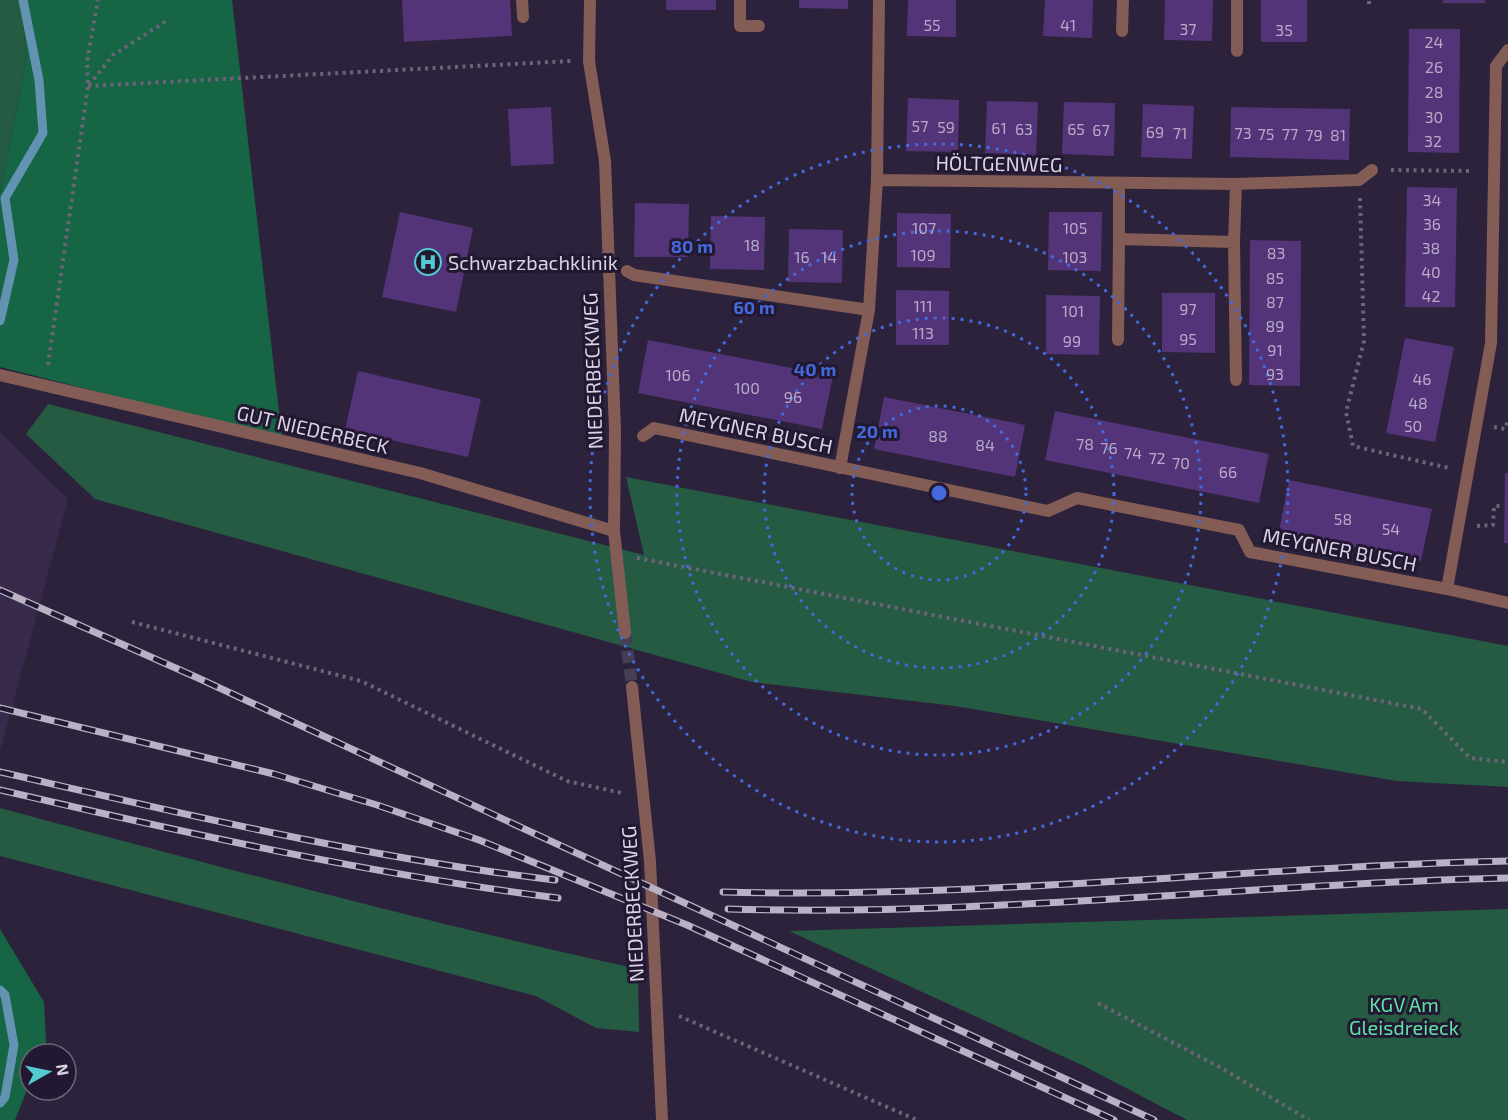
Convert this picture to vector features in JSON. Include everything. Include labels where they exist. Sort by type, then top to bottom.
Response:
[{"type":"street","points":[[522,0],[524,17]]},
{"type":"street","name":"NIEDERBECKWEG","points":[[590,0],[589,61],[605,161],[615,430],[614,531],[625,633]]},
{"type":"street","points":[[740,0],[740,26],[759,26]]},
{"type":"street","points":[[840,468],[869,310],[877,180],[879,0]]},
{"type":"street","points":[[1122,32],[1123,0]]},
{"type":"street","points":[[1237,0],[1237,51]]},
{"type":"street","points":[[1447,589],[1491,343],[1492,171],[1496,66],[1508,50]]},
{"type":"street","points":[[1359,180],[1372,170]]},
{"type":"street","name":"HÖLTGENWEG","points":[[877,180],[1119,184],[1236,184],[1359,180]]},
{"type":"street","points":[[1118,340],[1119,184]]},
{"type":"street","points":[[1236,184],[1234,242],[1236,380]]},
{"type":"street","points":[[1119,239],[1234,242]]},
{"type":"street","points":[[627,271],[634,275],[869,310]]},
{"type":"street","name":"GUT NIEDERBECK","points":[[0,375],[420,473],[614,531]]},
{"type":"street","name":"MEYGNER BUSCH","points":[[643,435],[654,428],[1048,511],[1077,498],[1227,527],[1239,530],[1250,552],[1447,589],[1508,603]]},
{"type":"street","name":"NIEDERBECKWEG","points":[[632,687],[650,861],[662,1120]]},
{"type":"path","points":[[45,387],[88,86],[87,62],[98,0]]},
{"type":"path","points":[[88,86],[113,55],[168,20]]},
{"type":"path","points":[[88,86],[589,61]]},
{"type":"path","points":[[1372,170],[1492,171]]},
{"type":"path","points":[[1359,180],[1363,240],[1364,341],[1346,412],[1353,446],[1468,471]]},
{"type":"path","points":[[1458,526],[1493,525],[1494,507],[1504,506]]},
{"type":"path","points":[[616,556],[813,591],[1422,709],[1470,758],[1508,762]]},
{"type":"path","points":[[132,622],[362,681],[567,781],[644,798]]},
{"type":"path","points":[[1098,1002],[1223,1069],[1309,1120]]},
{"type":"path","points":[[657,1015],[678,1015],[917,1120]]},
{"type":"shaded area","points":[[0,432],[68,499],[0,752]]},
{"type":"green space","points":[[0,0],[22,0],[26,62],[0,194]]},
{"type":"green space","points":[[22,0],[232,0],[282,438],[0,367],[0,194],[26,62]]},
{"type":"green space","points":[[48,404],[644,555],[626,477],[1508,646],[1508,787],[1397,781],[955,706],[752,682],[95,499],[26,434]]},
{"type":"green space","points":[[0,808],[239,872],[638,969],[639,1032],[596,1028],[536,996],[0,856]]},
{"type":"green space","name":"KGV Am Gleisdreieck","points":[[1508,909],[1508,1120],[1187,1120],[1084,1066],[789,931]]},
{"type":"green space","points":[[0,929],[44,1002],[46,1042],[18,1042],[18,1102],[22,1102],[15,1120],[0,1120]]},
{"type":"building","points":[[402,0],[510,0],[512,36],[404,42]]},
{"type":"building","points":[[666,0],[716,0],[716,10],[666,10]]},
{"type":"building","points":[[799,0],[848,0],[848,9],[799,8]]},
{"type":"building","points":[[908,0],[956,0],[956,37],[907,36]]},
{"type":"building","points":[[1045,0],[1093,0],[1092,38],[1043,36]]},
{"type":"building","points":[[1165,0],[1213,0],[1212,41],[1164,40]]},
{"type":"building","points":[[1261,0],[1307,0],[1307,42],[1261,42]]},
{"type":"building","points":[[1443,0],[1485,0],[1485,3],[1443,3]]},
{"type":"building","points":[[1409,29],[1460,29],[1459,153],[1408,152]]},
{"type":"building","points":[[908,98],[959,100],[958,152],[906,151]]},
{"type":"building","points":[[987,101],[1038,102],[1036,155],[985,153]]},
{"type":"building","points":[[1064,102],[1115,103],[1114,156],[1062,154]]},
{"type":"building","points":[[1143,104],[1194,106],[1192,159],[1141,157]]},
{"type":"building","points":[[551,107],[554,164],[511,166],[508,109]]},
{"type":"building","points":[[1231,107],[1350,109],[1349,160],[1230,157]]},
{"type":"building","points":[[1407,187],[1457,188],[1455,307],[1405,307]]},
{"type":"building","points":[[635,203],[689,204],[688,257],[634,257]]},
{"type":"building","name":"Schwarzbachklinik","points":[[400,212],[473,228],[456,312],[382,297]]},
{"type":"building","points":[[1049,212],[1102,212],[1101,271],[1048,270]]},
{"type":"building","points":[[897,213],[951,214],[950,268],[897,267]]},
{"type":"building","points":[[711,216],[765,217],[764,270],[710,269]]},
{"type":"building","points":[[789,229],[843,230],[842,283],[788,282]]},
{"type":"building","points":[[1250,240],[1301,241],[1300,386],[1249,385]]},
{"type":"building","points":[[896,290],[949,291],[949,345],[896,345]]},
{"type":"building","points":[[1162,293],[1215,293],[1215,353],[1162,352]]},
{"type":"building","points":[[1046,295],[1100,296],[1099,355],[1046,354]]},
{"type":"building","points":[[1405,338],[1454,347],[1435,442],[1386,433]]},
{"type":"building","points":[[648,340],[833,376],[822,429],[638,393]]},
{"type":"building","points":[[358,371],[481,399],[468,457],[345,430]]},
{"type":"building","points":[[884,397],[1025,425],[1015,477],[874,449]]},
{"type":"building","points":[[1055,411],[1269,454],[1259,503],[1045,460]]},
{"type":"building","points":[[1505,473],[1508,473],[1508,543],[1504,543]]},
{"type":"building","points":[[1289,480],[1432,509],[1421,561],[1279,531]]},
{"type":"waterway","points":[[0,321],[14,260],[5,198],[43,133],[39,80],[23,0]]},
{"type":"waterway","points":[[0,990],[5,995],[14,1045],[5,1097],[0,1103]]},
{"type":"tunnel","points":[[625,633],[632,687]]},
{"type":"railway","points":[[0,590],[198,678],[1154,1120]]},
{"type":"railway","points":[[0,708],[274,774],[377,805],[479,840],[687,925],[1114,1120]]},
{"type":"railway","points":[[0,772],[276,834],[415,860],[555,880]]},
{"type":"railway","points":[[0,790],[139,822],[348,865],[558,898]]},
{"type":"railway","points":[[723,892],[919,891],[1410,864],[1508,861]]},
{"type":"railway","points":[[728,909],[923,908],[1313,886],[1508,878]]},
{"type":"place","name":"Schwarzbachklinik","points":[[428,262]]}]
